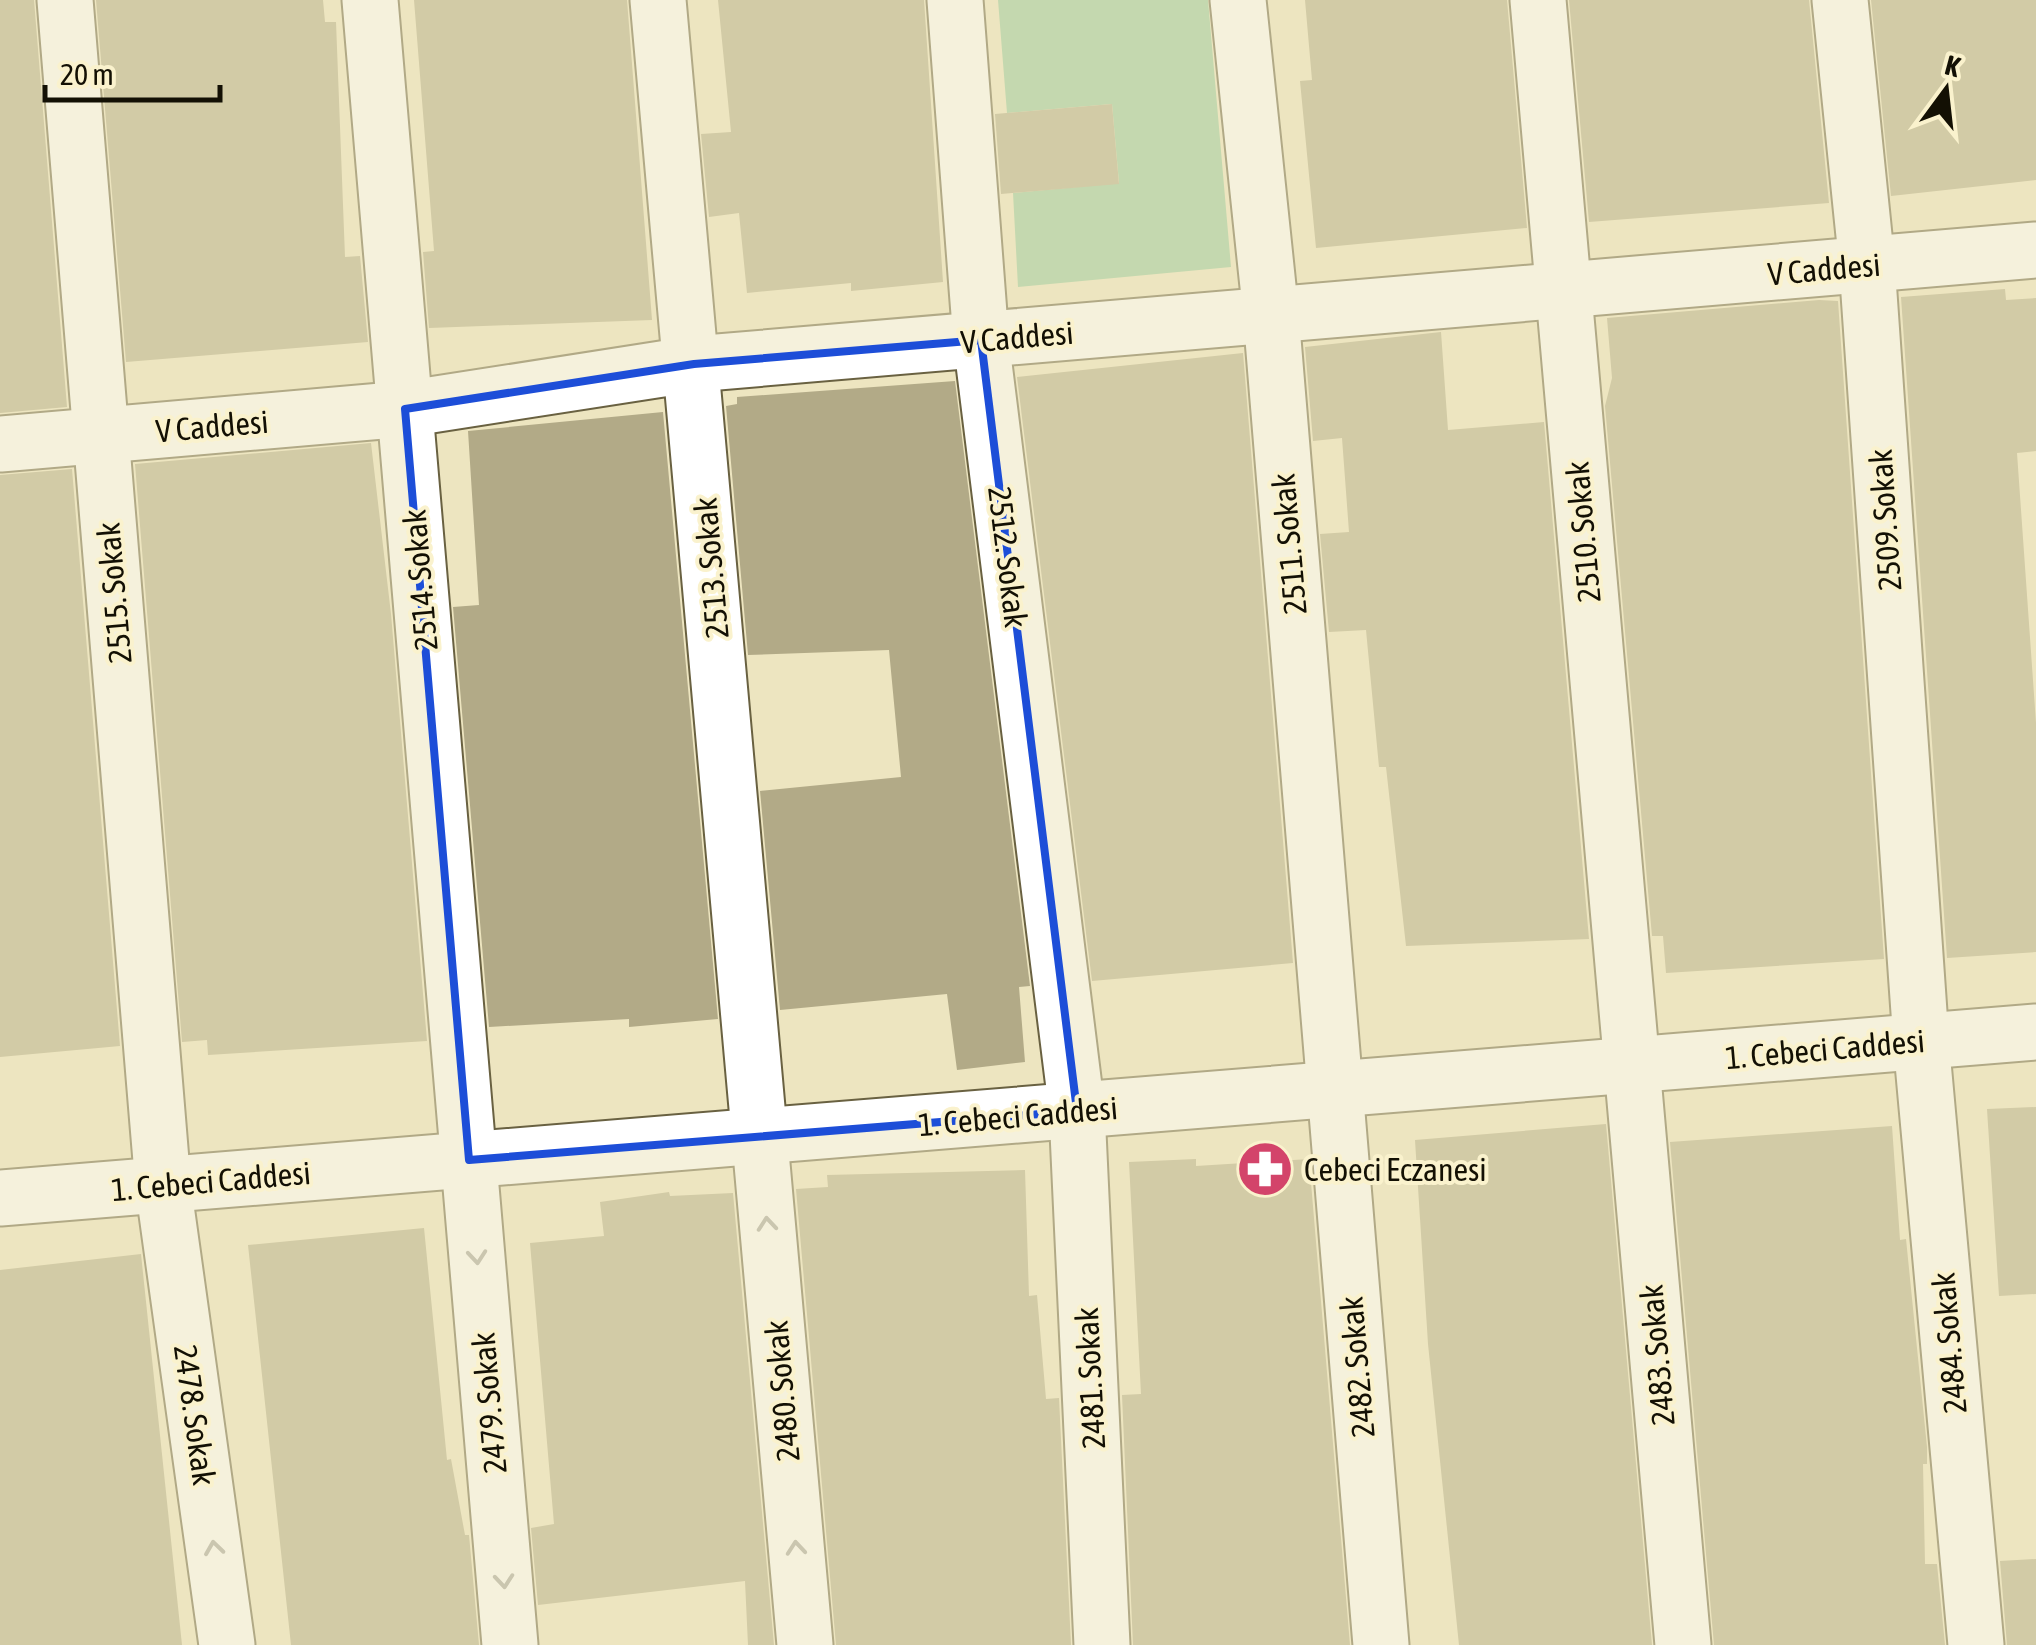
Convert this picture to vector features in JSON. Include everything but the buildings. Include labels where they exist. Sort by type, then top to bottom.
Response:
[{"type":"street","name":"2515. Sokak","points":[[64,0],[163,1185]]},
{"type":"street","name":"2514. Sokak","points":[[370,0],[469,1160]]},
{"type":"street","name":"2513. Sokak","points":[[658,0],[694,364],[759,1136]]},
{"type":"street","name":"2512. Sokak","points":[[956,0],[981,340],[1077,1111]]},
{"type":"street","name":"2511. Sokak","points":[[1238,0],[1271,315],[1333,1090]]},
{"type":"street","name":"2510. Sokak","points":[[1538,0],[1632,1065]]},
{"type":"street","name":"2509. Sokak","points":[[1840,0],[1867,265],[1921,1041]]},
{"type":"street","name":"V Caddesi","points":[[0,444],[405,409],[694,364],[2036,250]]},
{"type":"street","name":"1. Cebeci Caddesi","points":[[0,1198],[2036,1032]]},
{"type":"street","name":"2484. Sokak","points":[[1921,1041],[1976,1645]]},
{"type":"street","name":"2483. Sokak","points":[[1632,1065],[1683,1645]]},
{"type":"street","name":"2482. Sokak","points":[[1333,1090],[1381,1645]]},
{"type":"street","name":"2481. Sokak","points":[[1077,1111],[1102,1645]]},
{"type":"street","name":"2480. Sokak","points":[[759,1136],[805,1645]]},
{"type":"street","name":"2479. Sokak","points":[[469,1160],[510,1645]]},
{"type":"street","name":"2478. Sokak","points":[[163,1185],[227,1645]]},
{"type":"highlighted area","points":[[981,340],[1077,1111],[469,1160],[405,409],[694,364]]},
{"type":"green space","points":[[998,0],[1208,0],[1231,267],[1018,287],[1013,193],[1119,183],[1112,104],[1007,113]]},
{"type":"place","name":"Cebeci Eczanesi","points":[[1265,1169]]}]
